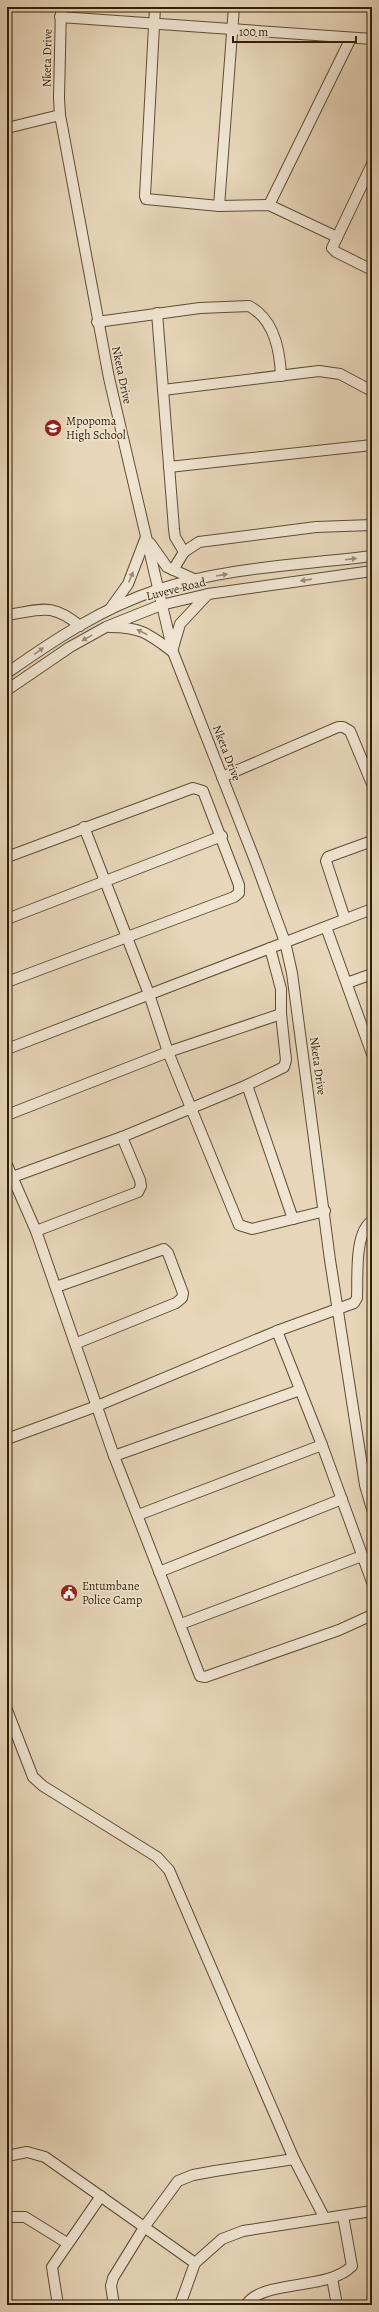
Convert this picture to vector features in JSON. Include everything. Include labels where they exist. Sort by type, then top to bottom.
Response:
[{"type":"street","points":[[155,7],[145,196],[148,200],[220,206],[269,205],[337,237]]},
{"type":"street","points":[[220,206],[234,7]]},
{"type":"street","points":[[61,12],[154,24],[232,28],[372,39]]},
{"type":"street","name":"Nketa Drive","points":[[61,12],[60,115],[97,322],[146,536],[160,605],[173,652],[285,942],[292,973],[338,1309],[365,1485],[372,1509]]},
{"type":"street","points":[[269,205],[351,38]]},
{"type":"street","points":[[7,128],[60,115]]},
{"type":"street","points":[[372,164],[332,248],[336,252],[372,270]]},
{"type":"street","points":[[97,322],[157,313],[249,306],[260,314],[273,333],[280,359],[281,376]]},
{"type":"street","points":[[157,313],[174,529],[175,537],[184,552]]},
{"type":"street","points":[[163,390],[281,376],[330,372],[340,374],[372,391]]},
{"type":"street","points":[[169,467],[372,445]]},
{"type":"street","points":[[173,570],[184,552],[199,542],[316,527],[372,525]]},
{"type":"street","points":[[146,536],[161,560],[173,570],[196,580]]},
{"type":"street","points":[[110,609],[128,584],[146,536]]},
{"type":"street","name":"Luveve Road","points":[[7,673],[45,647],[110,609],[157,590],[196,580],[258,570],[372,556]]},
{"type":"street","name":"Luveve Road","points":[[7,690],[70,647],[106,627],[160,605],[208,594],[372,571]]},
{"type":"street","points":[[106,627],[135,628],[173,652],[180,624],[208,594]]},
{"type":"street","points":[[7,615],[49,608],[66,614],[80,626]]},
{"type":"street","points":[[222,777],[334,728],[343,727],[350,731],[371,780]]},
{"type":"street","points":[[7,857],[84,827],[193,788],[203,791],[222,836],[239,885],[239,892],[234,897],[7,982]]},
{"type":"street","points":[[84,827],[149,994],[168,1052],[239,1225],[252,1229],[325,1211]]},
{"type":"street","points":[[7,918],[105,882],[222,836]]},
{"type":"street","points":[[346,919],[326,860],[328,857],[372,841]]},
{"type":"street","points":[[7,1049],[372,909]]},
{"type":"street","points":[[326,927],[370,1040],[372,1054]]},
{"type":"street","points":[[10,1178],[122,1137],[247,1085],[281,1069],[286,1064],[281,1014],[281,989],[270,948]]},
{"type":"street","points":[[348,983],[372,974]]},
{"type":"street","points":[[7,1115],[168,1052],[281,1014]]},
{"type":"street","points":[[247,1085],[293,1219]]},
{"type":"street","points":[[36,1231],[138,1192],[141,1186],[140,1180],[122,1137]]},
{"type":"street","points":[[7,1165],[10,1178],[36,1231],[77,1343],[114,1456],[181,1624],[200,1676],[203,1678],[339,1630],[372,1615]]},
{"type":"street","points":[[7,1439],[97,1406],[277,1331],[356,1301],[359,1244],[366,1224],[372,1220]]},
{"type":"street","points":[[56,1287],[164,1249],[168,1253],[183,1293],[182,1298],[176,1303],[77,1343]]},
{"type":"street","points":[[277,1331],[322,1445],[372,1582]]},
{"type":"street","points":[[114,1456],[300,1390]]},
{"type":"street","points":[[138,1515],[322,1445]]},
{"type":"street","points":[[159,1572],[342,1499]]},
{"type":"street","points":[[181,1624],[362,1556]]},
{"type":"street","points":[[7,1710],[33,1777],[43,1786],[156,1857],[169,1870],[294,2159],[324,2217]]},
{"type":"street","points":[[7,2156],[28,2152],[36,2153],[145,2226],[195,2263]]},
{"type":"street","points":[[114,2305],[111,2286],[113,2278],[145,2226],[173,2187],[185,2178],[215,2171],[294,2159]]},
{"type":"street","points":[[58,2305],[52,2267],[67,2243],[101,2196]]},
{"type":"street","points":[[180,2305],[195,2263],[222,2238],[243,2231],[324,2217],[343,2216],[372,2211]]},
{"type":"street","points":[[246,2305],[250,2299],[261,2293],[332,2278],[342,2275],[352,2266],[343,2216]]},
{"type":"street","points":[[7,2217],[25,2217],[67,2243]]},
{"type":"street","points":[[332,2278],[337,2305]]},
{"type":"place","name":"Mpopoma High School","points":[[53,428]]},
{"type":"place","name":"Entumbane Police Camp","points":[[69,1593]]}]
